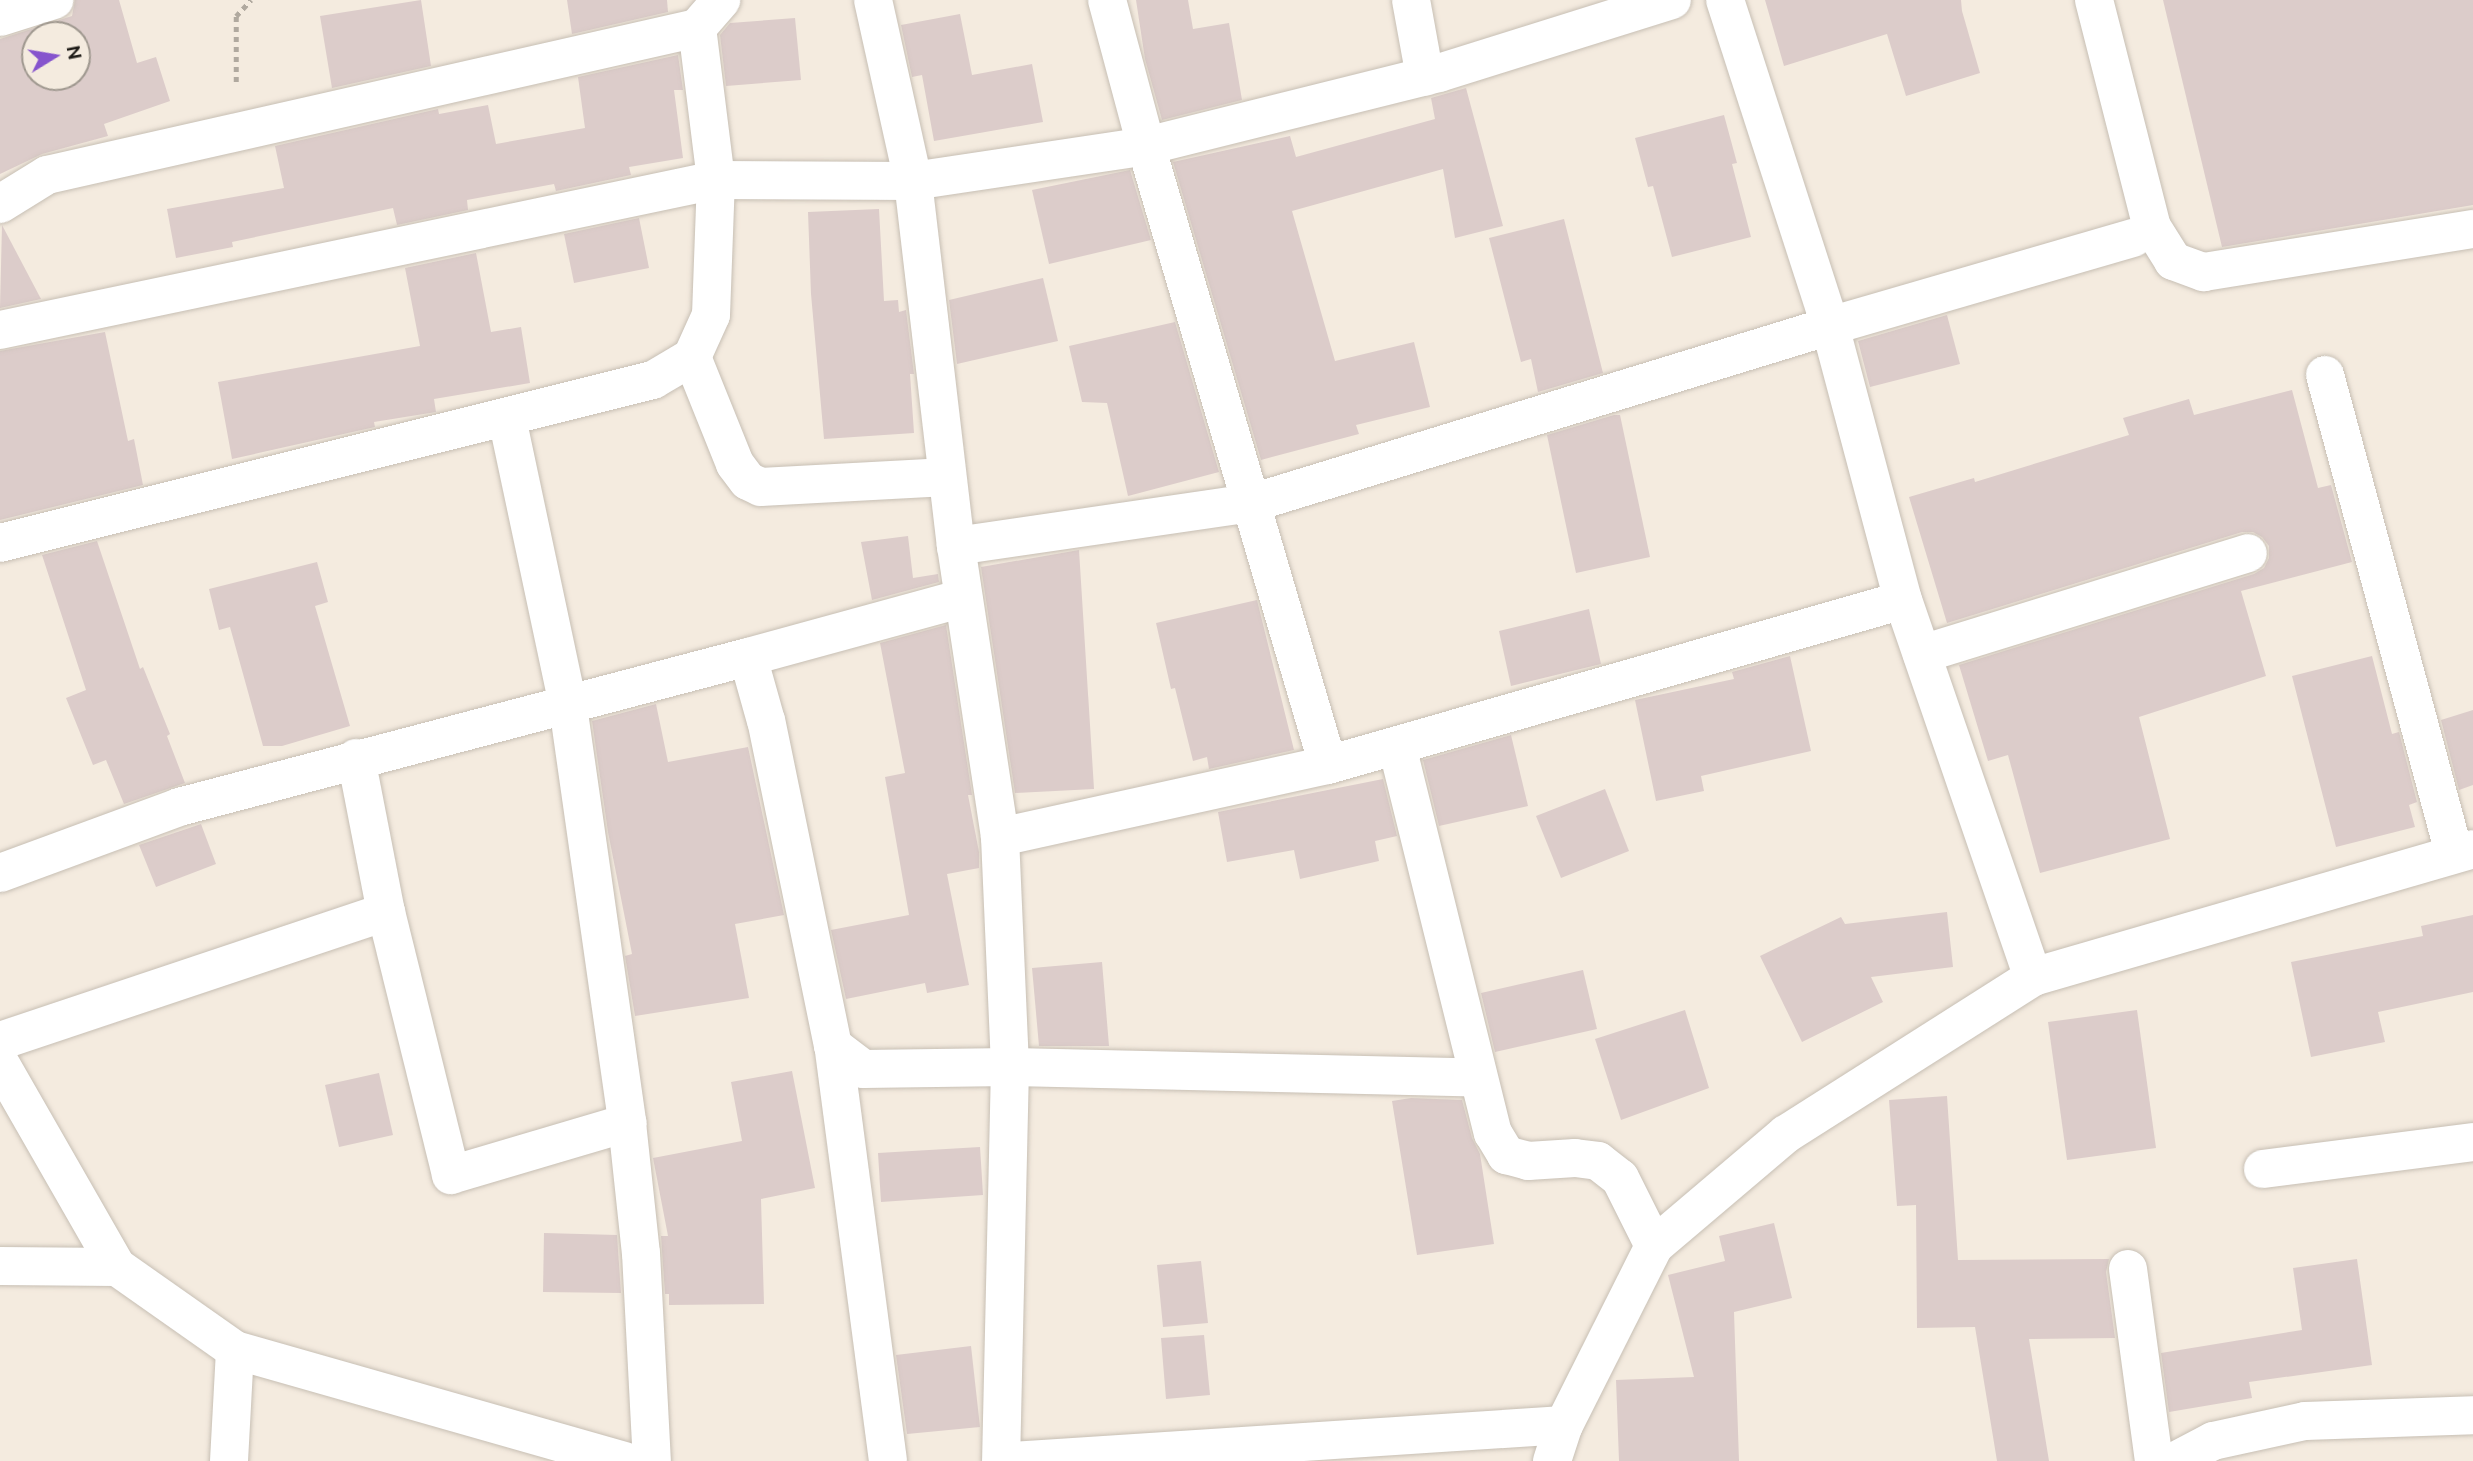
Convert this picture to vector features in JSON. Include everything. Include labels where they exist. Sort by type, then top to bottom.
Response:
[{"type":"street","points":[[0,17],[54,0]]},
{"type":"street","points":[[873,0],[913,181],[956,546],[1000,837],[1010,1067],[1001,1461]]},
{"type":"street","points":[[1107,0],[1146,146],[1328,765]]},
{"type":"street","points":[[1411,0],[1425,77]]},
{"type":"street","points":[[0,330],[716,180],[913,181],[1146,146],[1425,77],[1672,0]]},
{"type":"street","points":[[1725,0],[1830,326],[1903,600],[2033,977]]},
{"type":"street","points":[[2094,0],[2152,227],[2173,261],[2204,272],[2473,229]]},
{"type":"street","points":[[0,204],[47,174],[237,132],[709,14],[716,180],[711,315],[692,357],[653,380],[0,543]]},
{"type":"street","points":[[956,546],[1252,503],[1830,326],[2133,238]]},
{"type":"street","points":[[692,357],[735,464],[748,481],[761,488],[947,477]]},
{"type":"street","points":[[1552,1461],[1564,1424],[1654,1246],[1786,1134],[2033,977],[2463,852],[2325,375]]},
{"type":"street","points":[[507,418],[568,706],[627,1123],[641,1253],[652,1461]]},
{"type":"street","points":[[1922,654],[2248,553]]},
{"type":"street","points":[[0,873],[178,807],[356,758],[568,706],[963,598]]},
{"type":"street","points":[[1000,837],[1328,765],[1903,600]]},
{"type":"street","points":[[748,657],[766,720],[833,1046],[888,1461]]},
{"type":"street","points":[[1397,746],[1493,1133],[1506,1155],[1528,1161],[1575,1158],[1598,1161],[1620,1178],[1654,1246]]},
{"type":"street","points":[[356,758],[386,912],[452,1175],[627,1123]]},
{"type":"street","points":[[0,1041],[386,912]]},
{"type":"street","points":[[833,1046],[863,1069],[1010,1067],[1478,1078]]},
{"type":"street","points":[[0,1063],[117,1267],[235,1350],[547,1450],[624,1461]]},
{"type":"street","points":[[2263,1169],[2473,1142]]},
{"type":"street","points":[[0,1266],[117,1267]]},
{"type":"street","points":[[2128,1269],[2154,1461]]},
{"type":"street","points":[[229,1461],[235,1350]]},
{"type":"street","points":[[2175,1461],[2213,1441],[2305,1421],[2473,1415]]},
{"type":"street","points":[[1012,1461],[1564,1424]]},
{"type":"path","points":[[237,132],[236,16],[251,0]]},
{"type":"building","points":[[75,0],[119,0],[137,63],[156,57],[170,101],[104,124],[108,136],[42,154],[0,174],[0,39],[21,32],[21,91],[91,91],[91,21],[56,21],[72,16]]},
{"type":"building","points":[[421,0],[431,66],[332,88],[320,16]]},
{"type":"building","points":[[567,0],[667,0],[668,12],[572,34]]},
{"type":"building","points":[[1136,0],[1188,0],[1193,29],[1229,23],[1242,100],[1162,120],[1145,59]]},
{"type":"building","points":[[1765,0],[1961,0],[1980,73],[1906,96],[1887,34],[1784,66]]},
{"type":"building","points":[[2163,0],[2473,0],[2473,205],[2222,247]]},
{"type":"building","points":[[960,14],[972,75],[1032,64],[1043,122],[934,141],[922,75],[912,77],[901,25]]},
{"type":"building","points":[[795,18],[801,80],[726,86],[720,35],[730,23]]},
{"type":"building","points":[[678,55],[683,90],[674,90],[683,158],[629,167],[631,175],[556,191],[554,184],[467,200],[468,210],[397,225],[393,208],[232,242],[233,247],[176,258],[167,209],[284,188],[275,146],[438,109],[439,114],[488,105],[496,144],[585,128],[578,77]]},
{"type":"building","points":[[1466,88],[1503,226],[1455,238],[1443,169],[1292,211],[1335,361],[1414,342],[1430,407],[1356,425],[1359,434],[1261,460],[1173,162],[1290,136],[1296,157],[1435,119],[1431,98]]},
{"type":"building","points":[[1724,115],[1737,163],[1732,164],[1751,237],[1672,257],[1653,186],[1648,187],[1635,138]]},
{"type":"building","points":[[1130,170],[1151,240],[1049,264],[1032,190]]},
{"type":"building","points":[[879,209],[884,301],[898,300],[899,312],[906,310],[914,374],[910,374],[914,433],[824,439],[811,294],[808,212]]},
{"type":"building","points":[[639,218],[649,268],[574,283],[564,234]]},
{"type":"building","points":[[1564,219],[1603,373],[1538,392],[1531,359],[1521,362],[1489,238]]},
{"type":"building","points":[[2,225],[41,299],[0,308]]},
{"type":"building","points":[[476,253],[491,332],[521,327],[530,383],[434,399],[436,412],[374,422],[375,427],[232,459],[218,382],[420,346],[405,268]]},
{"type":"building","points":[[1043,278],[1058,341],[957,364],[949,300]]},
{"type":"building","points":[[1947,315],[1960,364],[1870,387],[1858,341]]},
{"type":"building","points":[[1175,322],[1219,472],[1128,496],[1107,403],[1082,402],[1069,346]]},
{"type":"building","points":[[105,332],[128,441],[134,439],[143,485],[0,520],[0,351]]},
{"type":"building","points":[[2292,390],[2318,488],[2331,485],[2352,562],[2241,591],[2266,676],[2139,717],[2170,839],[2040,873],[2008,755],[1988,761],[1959,665],[2254,574],[2264,568],[2269,558],[2269,546],[2262,537],[2253,532],[2242,532],[1947,623],[1909,497],[1974,478],[1975,482],[2129,435],[2123,418],[2189,399],[2194,415]]},
{"type":"building","points":[[1620,415],[1650,557],[1576,573],[1547,435]]},
{"type":"building","points":[[908,536],[913,578],[938,574],[939,582],[872,600],[861,542]]},
{"type":"building","points":[[97,541],[140,669],[143,667],[170,734],[167,736],[185,783],[124,804],[106,760],[93,765],[66,698],[86,690],[42,555]]},
{"type":"building","points":[[1079,550],[1094,789],[1015,793],[981,567]]},
{"type":"building","points":[[317,562],[328,602],[315,606],[350,726],[282,746],[263,746],[230,627],[219,630],[209,589]]},
{"type":"building","points":[[1257,600],[1294,750],[1209,769],[1207,757],[1193,761],[1175,688],[1171,689],[1156,623]]},
{"type":"building","points":[[1589,609],[1601,664],[1511,686],[1499,631]]},
{"type":"building","points":[[946,625],[972,795],[968,795],[979,852],[979,868],[947,874],[969,985],[927,993],[925,983],[846,999],[831,930],[909,915],[885,777],[905,773],[880,643]]},
{"type":"building","points":[[1790,656],[1811,751],[1701,776],[1704,791],[1656,801],[1635,700],[1734,679],[1732,672]]},
{"type":"building","points":[[2372,656],[2392,734],[2399,732],[2417,802],[2409,805],[2415,827],[2336,847],[2292,676]]},
{"type":"building","points":[[656,704],[668,762],[748,747],[784,915],[735,924],[749,998],[635,1016],[625,956],[632,954],[608,832],[592,721]]},
{"type":"building","points":[[2473,710],[2473,785],[2459,790],[2441,720]]},
{"type":"building","points":[[1511,735],[1528,806],[1439,826],[1423,760]]},
{"type":"building","points":[[1383,779],[1397,836],[1375,841],[1379,861],[1300,879],[1294,850],[1227,862],[1218,812]]},
{"type":"building","points":[[1605,789],[1629,851],[1561,878],[1536,816]]},
{"type":"building","points":[[201,824],[216,864],[156,887],[139,845]]},
{"type":"building","points":[[1947,912],[1953,967],[1871,977],[1883,1002],[1802,1042],[1760,956],[1841,917],[1845,924]]},
{"type":"building","points":[[2473,915],[2473,992],[2378,1012],[2385,1042],[2311,1057],[2291,962],[2423,936],[2421,926]]},
{"type":"building","points":[[1102,962],[1109,1046],[1039,1046],[1032,968]]},
{"type":"building","points":[[1583,970],[1597,1029],[1495,1052],[1481,993]]},
{"type":"building","points":[[1685,1010],[1709,1088],[1621,1120],[1595,1039]]},
{"type":"building","points":[[2137,1010],[2156,1148],[2067,1160],[2048,1022]]},
{"type":"building","points":[[792,1071],[815,1188],[761,1199],[764,1304],[669,1305],[669,1294],[665,1294],[661,1236],[668,1236],[653,1158],[742,1141],[731,1082]]},
{"type":"building","points":[[379,1073],[393,1135],[339,1147],[325,1085]]},
{"type":"building","points":[[1947,1096],[1958,1260],[2109,1259],[2106,1272],[2115,1338],[2029,1339],[2049,1461],[1997,1461],[1975,1327],[1917,1328],[1916,1205],[1897,1206],[1889,1100]]},
{"type":"building","points":[[1411,1098],[1462,1100],[1472,1138],[1480,1154],[1494,1244],[1417,1255],[1392,1101]]},
{"type":"building","points":[[980,1147],[983,1195],[881,1202],[878,1153]]},
{"type":"building","points":[[1774,1223],[1792,1298],[1734,1312],[1739,1461],[1619,1461],[1616,1380],[1694,1377],[1668,1275],[1725,1261],[1719,1236]]},
{"type":"building","points":[[544,1233],[617,1235],[621,1293],[543,1292]]},
{"type":"building","points":[[2357,1259],[2372,1365],[2249,1382],[2252,1398],[2169,1412],[2161,1353],[2302,1330],[2293,1268]]},
{"type":"building","points":[[1201,1261],[1208,1323],[1163,1327],[1157,1265]]},
{"type":"building","points":[[1204,1335],[1210,1395],[1166,1399],[1161,1338]]},
{"type":"building","points":[[971,1346],[980,1427],[907,1434],[896,1355]]}]
